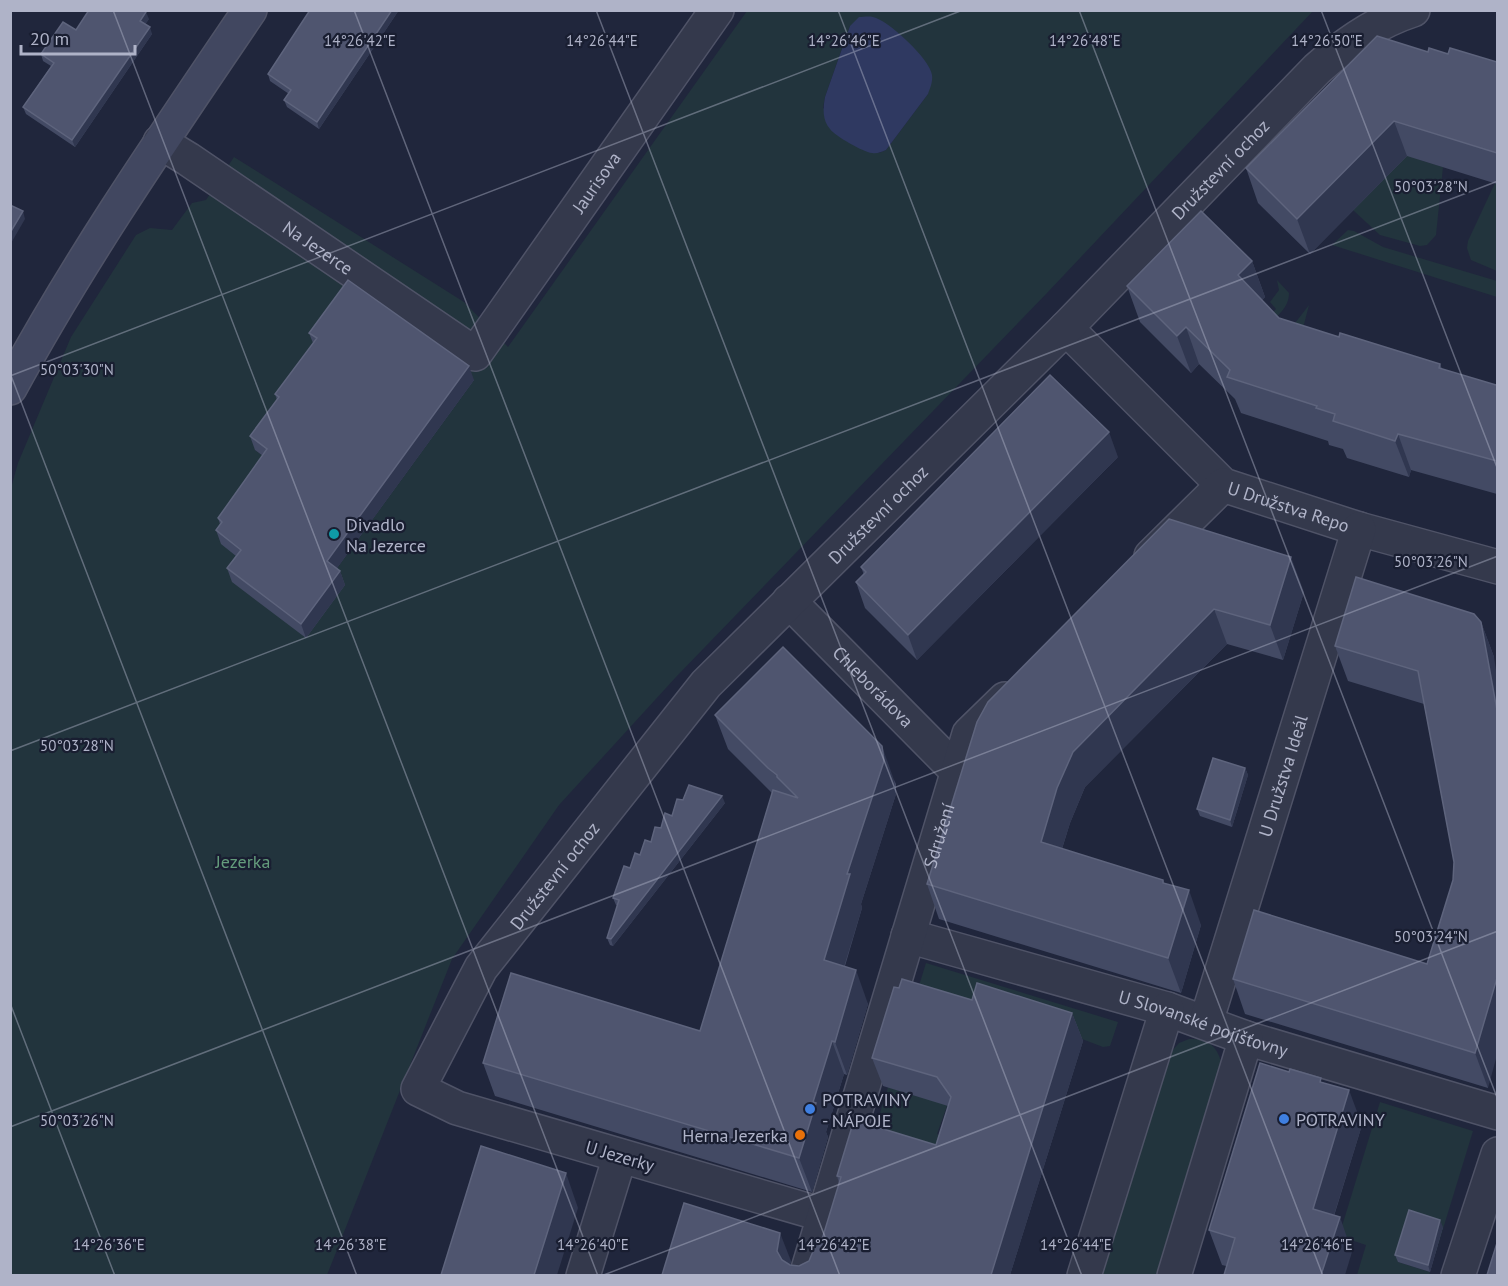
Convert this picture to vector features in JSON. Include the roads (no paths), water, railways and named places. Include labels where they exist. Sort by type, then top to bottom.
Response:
[{"type":"street","points":[[10,388],[40,333],[160,142],[250,10]]},
{"type":"street","name":"Jaurisova","points":[[475,354],[717,10]]},
{"type":"street","name":"Družstevní ochoz","points":[[418,1089],[481,968],[706,684],[1066,328],[1317,69],[1343,45],[1381,23],[1413,10]]},
{"type":"street","name":"Na Jezerce","points":[[160,142],[475,354]]},
{"type":"street","name":"U Družstva Repo","points":[[1066,328],[1223,485],[1496,574]]},
{"type":"street","points":[[1130,577],[1223,485]]},
{"type":"street","name":"U Družstva Ideál","points":[[1206,1022],[1359,529]]},
{"type":"street","name":"Chleborádova","points":[[789,601],[958,772]]},
{"type":"street","name":"Sdružení","points":[[806,1275],[969,734],[1029,676]]},
{"type":"street","name":"U Slovanské pojišťovny","points":[[908,936],[1167,1009],[1246,1038],[1497,1113]]},
{"type":"street","points":[[1084,1275],[1167,1009]]},
{"type":"street","points":[[1174,1275],[1246,1038]]},
{"type":"street","name":"U Jezerky","points":[[418,1089],[457,1108],[824,1215]]},
{"type":"street","points":[[1458,1275],[1497,1154]]},
{"type":"street","points":[[584,1275],[620,1156]]},
{"type":"water","points":[[859,17],[873,17],[898,32],[924,60],[932,75],[928,94],[886,150],[877,153],[862,150],[837,136],[827,125],[824,114],[825,97],[850,26]]},
{"type":"place","name":"Divadlo Na Jezerce","points":[[334,534]]},
{"type":"place","name":"POTRAVINY - NÁPOJE","points":[[810,1109]]},
{"type":"place","name":"POTRAVINY","points":[[1284,1119]]},
{"type":"place","name":"Herna Jezerka","points":[[800,1135]]},
{"type":"park label","name":"Jezerka","points":[[243,861]]}]
